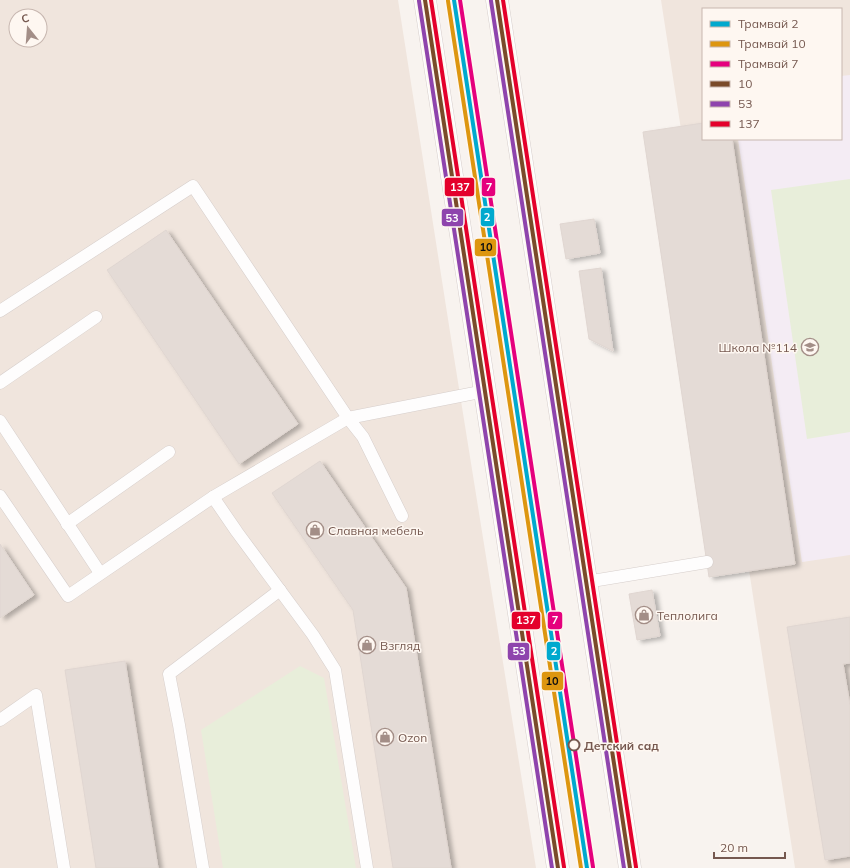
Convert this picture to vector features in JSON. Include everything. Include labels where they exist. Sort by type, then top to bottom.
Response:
[{"type":"main road","points":[[425,0],[558,868]]},
{"type":"main road","points":[[497,0],[630,868]]},
{"type":"lane","points":[[0,311],[193,186],[348,418],[363,437],[402,516]]},
{"type":"lane","points":[[0,383],[96,317]]},
{"type":"lane","points":[[0,496],[68,596],[213,497],[348,418],[485,391]]},
{"type":"lane","points":[[0,421],[100,573]]},
{"type":"lane","points":[[67,524],[169,452]]},
{"type":"lane","points":[[213,497],[313,635],[335,670],[367,868]]},
{"type":"lane","points":[[586,582],[707,562]]},
{"type":"lane","points":[[203,868],[169,674],[280,590]]},
{"type":"lane","points":[[0,720],[36,695],[64,868]]},
{"type":"shaded area","points":[[0,0],[398,0],[536,868],[0,868]]},
{"type":"shaded area","points":[[661,0],[850,0],[850,868],[795,868]]},
{"type":"shaded area","name":"Школа №114","points":[[850,75],[850,555],[802,562],[738,140],[842,140],[842,76]]},
{"type":"green space","points":[[850,179],[850,432],[807,439],[771,190]]},
{"type":"green space","points":[[300,666],[324,678],[356,868],[223,868],[201,730]]},
{"type":"building","points":[[702,123],[702,140],[732,140],[795,564],[709,577],[643,132]]},
{"type":"building","points":[[594,219],[600,253],[566,259],[560,224]]},
{"type":"building","points":[[166,230],[298,424],[239,464],[107,270]]},
{"type":"building","points":[[601,268],[613,351],[589,339],[579,271]]},
{"type":"building","points":[[320,461],[406,588],[451,868],[393,868],[353,610],[272,493]]},
{"type":"building","points":[[0,544],[34,595],[0,618]]},
{"type":"building","name":"Теплолига","points":[[652,590],[660,636],[637,640],[629,594]]},
{"type":"building","points":[[850,617],[850,663],[843,664],[850,705],[850,856],[825,860],[787,627]]},
{"type":"building","points":[[125,661],[158,868],[96,868],[65,670]]},
{"type":"tram line","name":"2","points":[[454,0],[587,868]]},
{"type":"tram line","name":"7","points":[[460,0],[593,867]]},
{"type":"tram line","name":"10","points":[[448,1],[581,868]]},
{"type":"transit line","name":"10","points":[[425,0],[558,868]]},
{"type":"transit line","name":"137","points":[[431,0],[564,867]]},
{"type":"transit line","name":"10","points":[[497,0],[630,868]]},
{"type":"transit line","name":"137","points":[[503,0],[636,867]]},
{"type":"transit line","name":"53","points":[[419,1],[552,868]]},
{"type":"transit line","name":"53","points":[[491,1],[624,868]]},
{"type":"place","name":"Школа №114","points":[[810,347]]},
{"type":"place","name":"Славная мебель","points":[[315,530]]},
{"type":"place","name":"Теплолига","points":[[644,615]]},
{"type":"place","name":"Взгляд","points":[[367,645]]},
{"type":"place","name":"Ozon","points":[[385,737]]},
{"type":"place","name":"Детский сад","points":[[574,745]]}]
